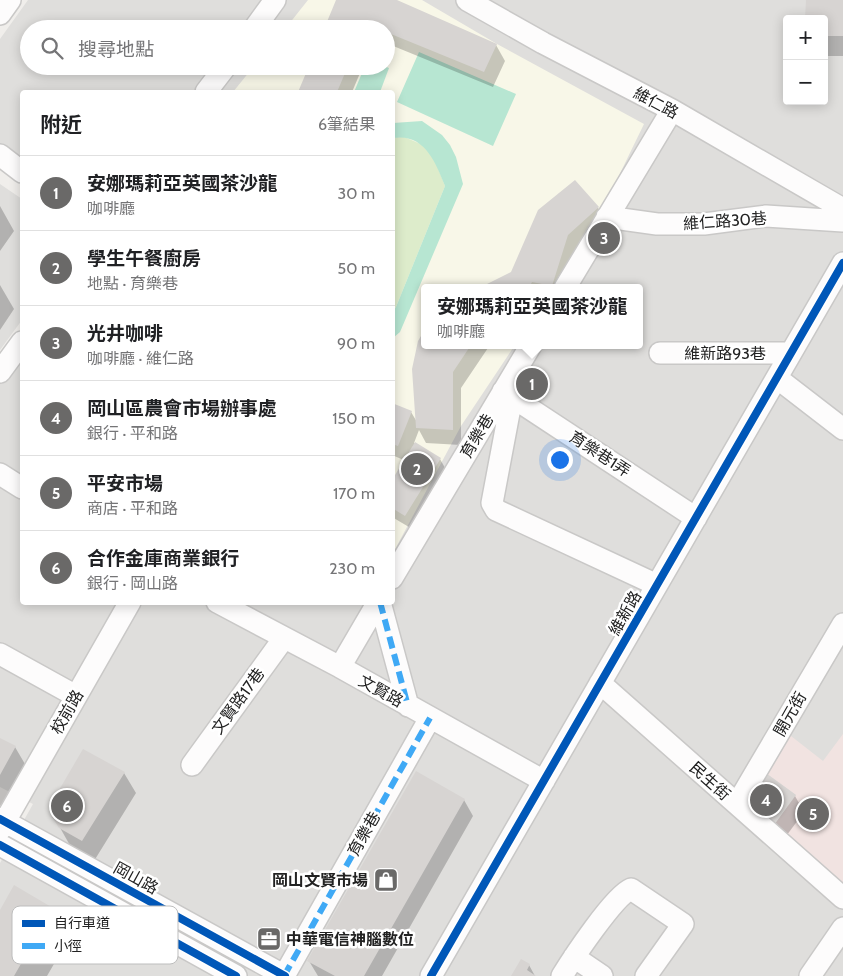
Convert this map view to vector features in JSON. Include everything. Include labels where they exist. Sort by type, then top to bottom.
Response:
[{"type":"street","points":[[0,14],[10,0]]},
{"type":"street","points":[[261,20],[275,0]]},
{"type":"street","name":"維仁路","points":[[468,0],[543,44],[672,110],[843,209]]},
{"type":"street","points":[[208,90],[219,75]]},
{"type":"street","points":[[567,284],[672,110]]},
{"type":"street","points":[[0,155],[20,170]]},
{"type":"street","name":"維仁路30巷","points":[[607,217],[657,224],[704,224],[766,216],[843,221]]},
{"type":"street","name":"維新路","points":[[431,976],[843,263]]},
{"type":"street","points":[[0,372],[20,345]]},
{"type":"street","name":"育樂巷","points":[[395,573],[508,394],[529,349]]},
{"type":"street","name":"維新路93巷","points":[[660,353],[791,353]]},
{"type":"street","points":[[777,378],[843,430]]},
{"type":"street","points":[[508,394],[492,503],[496,510],[657,585]]},
{"type":"street","name":"育樂巷1弄","points":[[508,394],[696,518]]},
{"type":"street","points":[[0,474],[20,487]]},
{"type":"street","name":"校前路","points":[[1,824],[128,605]]},
{"type":"street","name":"文賢路","points":[[223,605],[340,667],[544,781]]},
{"type":"street","points":[[340,667],[377,605]]},
{"type":"street","points":[[380,605],[408,706]]},
{"type":"street","name":"開元街","points":[[737,804],[843,624]]},
{"type":"street","name":"文賢路17巷","points":[[192,765],[284,638]]},
{"type":"street","points":[[0,654],[76,696]]},
{"type":"street","name":"民生街","points":[[600,683],[843,898]]},
{"type":"street","name":"育樂巷","points":[[284,976],[430,718]]},
{"type":"street","name":"岡山路","points":[[1,824],[156,906]]},
{"type":"street","points":[[0,845],[108,906]]},
{"type":"street","points":[[562,976],[574,957],[624,892],[631,889],[683,924],[646,976]]},
{"type":"street","name":"岡山路","points":[[178,918],[284,976]]},
{"type":"street","points":[[810,976],[843,928]]},
{"type":"street","points":[[178,946],[230,975],[248,955]]},
{"type":"street","points":[[574,957],[602,976]]},
{"type":"shaded area","points":[[28,0],[843,0],[843,976],[0,976],[0,863],[33,804],[0,787],[0,380],[20,350],[20,605],[395,605],[395,90],[20,90],[20,182],[0,167],[0,39]]},
{"type":"shaded area","points":[[308,0],[422,0],[497,44],[644,124],[610,194],[554,284],[421,284],[421,349],[512,349],[461,426],[395,549],[395,90],[235,90],[247,75],[395,75],[395,20],[292,20]]},
{"type":"shaded area","points":[[0,184],[20,198],[20,323],[0,350]]},
{"type":"shaded area","points":[[782,729],[823,761],[843,734],[843,898],[769,832],[796,795],[759,768]]},
{"type":"green space","points":[[419,52],[516,94],[493,146],[397,102]]},
{"type":"green space","points":[[361,75],[386,75],[381,90],[355,90]]},
{"type":"green space","points":[[422,121],[442,135],[456,157],[463,184],[400,332],[395,336],[395,308],[445,186],[437,167],[420,144],[413,140],[395,138],[395,123]]},
{"type":"green space","points":[[402,136],[423,145],[434,158],[445,186],[395,308],[395,138]]},
{"type":"building","points":[[336,0],[397,0],[497,44],[484,72],[395,36],[395,20],[328,20]]},
{"type":"building","points":[[806,0],[843,0],[843,36],[828,36],[828,15],[805,15]]},
{"type":"building","points":[[305,75],[344,75],[338,90],[299,90]]},
{"type":"building","points":[[575,180],[599,207],[568,235],[553,284],[532,282],[531,284],[487,284],[511,272],[538,210]]},
{"type":"building","points":[[421,336],[421,349],[468,349],[453,372],[453,430],[416,428],[412,369],[418,341]]},
{"type":"building","points":[[395,404],[412,411],[398,446],[395,445]]},
{"type":"building","points":[[415,442],[441,458],[405,516],[395,510],[395,475]]},
{"type":"building","points":[[0,738],[16,746],[0,775]]},
{"type":"building","points":[[83,749],[125,772],[82,841],[59,828],[52,817],[52,802]]},
{"type":"building","points":[[759,768],[796,795],[769,832],[737,804]]},
{"type":"building","name":"岡山文賢市場","points":[[416,771],[465,799],[364,976],[335,976],[307,961]]},
{"type":"building","points":[[14,885],[50,906],[12,906],[12,964],[21,964],[14,976],[0,976],[0,910]]},
{"type":"building","points":[[521,959],[530,964],[527,970],[536,976],[511,976]]},
{"type":"marked path","points":[[381,605],[408,706]]},
{"type":"marked path","points":[[284,976],[430,718]]},
{"type":"cycle path","points":[[431,976],[843,263]]},
{"type":"cycle path","points":[[0,819],[158,906]]},
{"type":"cycle path","points":[[0,845],[110,906]]},
{"type":"cycle path","points":[[178,917],[285,976]]},
{"type":"cycle path","points":[[178,944],[236,976]]},
{"type":"place","name":"光井咖啡","points":[[604,238]]},
{"type":"place","name":"安娜瑪莉亞英國茶沙龍","points":[[532,384]]},
{"type":"place","name":"學生午餐廚房","points":[[417,469]]},
{"type":"place","name":"岡山區農會市場辦事處","points":[[766,800]]},
{"type":"place","name":"合作金庫商業銀行","points":[[67,806]]},
{"type":"place","name":"平安市場","points":[[813,814]]},
{"type":"place","name":"岡山文賢市場","points":[[386,880]]},
{"type":"place","name":"中華電信神腦數位","points":[[269,939]]}]
